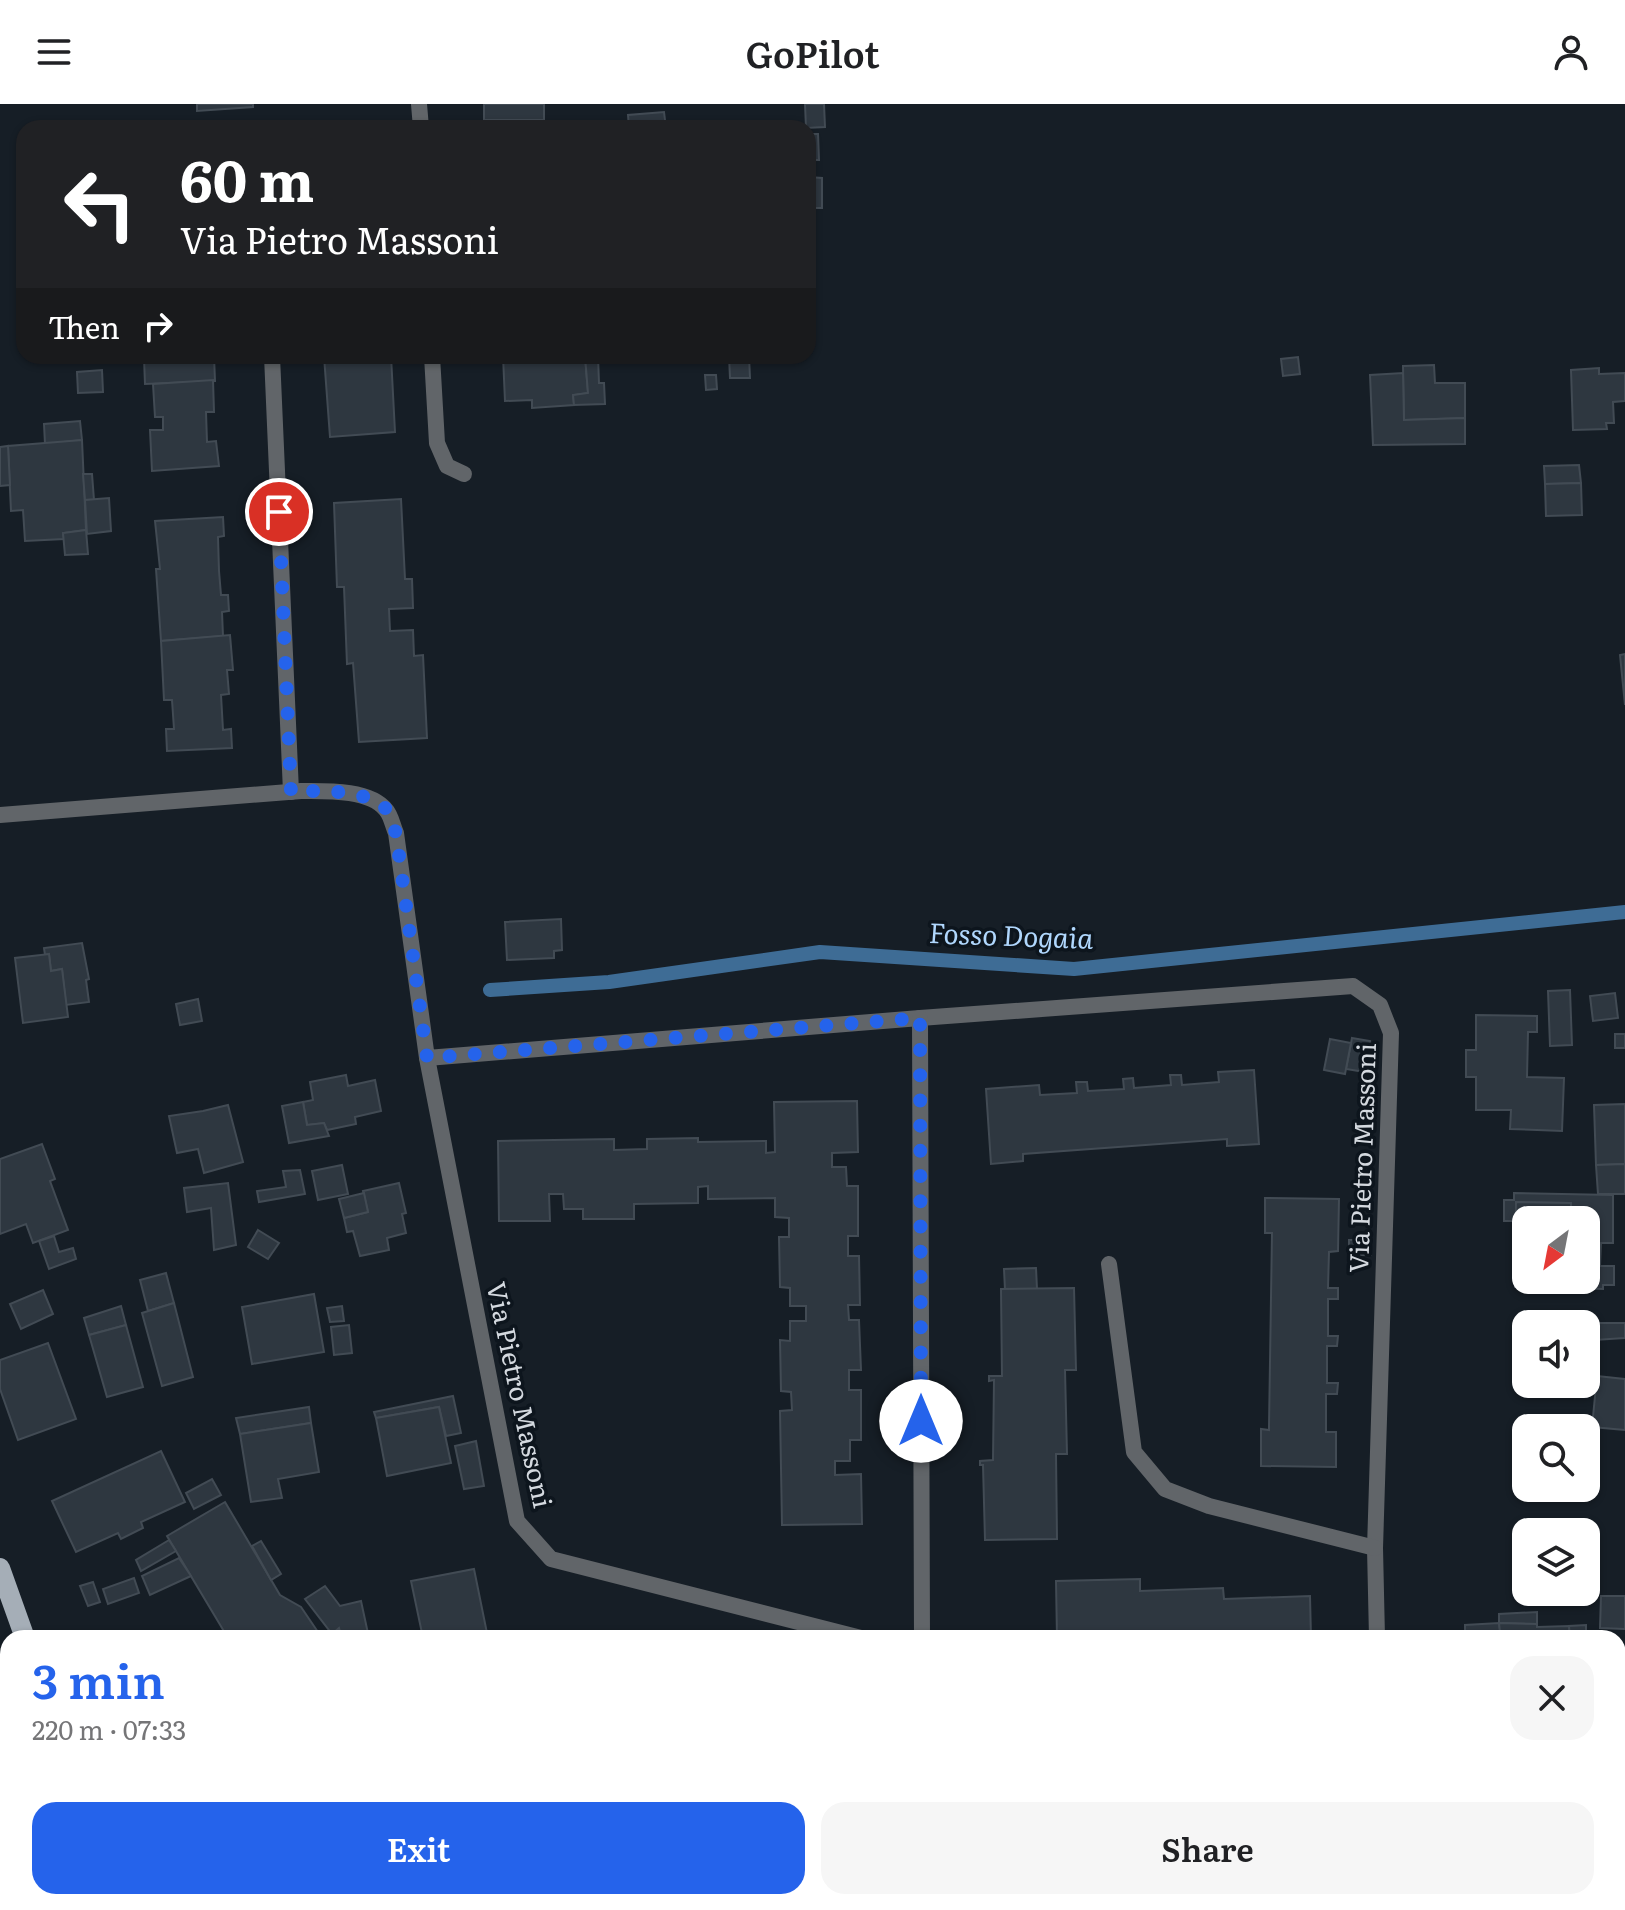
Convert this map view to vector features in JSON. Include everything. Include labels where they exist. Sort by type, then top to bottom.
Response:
[{"type":"main road","points":[[0,1568],[22,1630]]},
{"type":"street","points":[[272,364],[291,792]]},
{"type":"street","points":[[432,364],[437,443],[447,466],[464,474]]},
{"type":"street","name":"Via Pietro Massoni","points":[[0,815],[291,792],[341,792],[368,799],[386,809],[396,833],[427,1058],[517,1521],[551,1559],[830,1630]]},
{"type":"street","name":"Via Pietro Massoni","points":[[427,1058],[1353,986],[1380,1005],[1391,1033],[1375,1548],[1377,1630]]},
{"type":"street","points":[[920,1018],[922,1630]]},
{"type":"street","points":[[1109,1264],[1134,1452],[1165,1489],[1209,1506],[1375,1548]]},
{"type":"building","points":[[197,104],[253,104],[253,107],[197,111]]},
{"type":"building","points":[[484,104],[544,104],[544,120],[484,120]]},
{"type":"building","points":[[805,104],[824,104],[825,127],[816,127],[816,120],[806,120]]},
{"type":"building","points":[[664,112],[665,120],[628,120],[628,115]]},
{"type":"building","points":[[816,134],[818,134],[819,160],[816,160]]},
{"type":"building","points":[[816,178],[822,178],[822,208],[816,208]]},
{"type":"building","points":[[1298,357],[1300,374],[1283,376],[1281,359]]},
{"type":"building","points":[[144,364],[214,364],[215,381],[145,384]]},
{"type":"building","points":[[325,364],[391,364],[395,432],[330,437]]},
{"type":"building","points":[[503,364],[586,364],[588,393],[573,395],[574,405],[532,408],[532,400],[505,401]]},
{"type":"building","points":[[586,364],[598,364],[599,383],[604,383],[605,404],[574,405],[573,395],[588,393]]},
{"type":"building","points":[[729,364],[749,364],[750,378],[730,378]]},
{"type":"building","points":[[1434,365],[1435,383],[1465,383],[1465,418],[1404,420],[1403,366]]},
{"type":"building","points":[[1599,368],[1599,374],[1625,373],[1625,401],[1613,402],[1614,423],[1606,423],[1607,429],[1573,430],[1571,370]]},
{"type":"building","points":[[102,370],[103,392],[78,393],[77,372]]},
{"type":"building","points":[[1403,373],[1404,420],[1465,418],[1465,444],[1373,445],[1370,375]]},
{"type":"building","points":[[705,375],[716,375],[717,389],[706,390]]},
{"type":"building","points":[[213,380],[214,412],[206,412],[207,442],[216,441],[219,466],[152,471],[150,430],[163,430],[163,417],[155,417],[153,384]]},
{"type":"building","points":[[80,421],[82,440],[45,444],[44,424]]},
{"type":"building","points":[[82,440],[86,530],[63,533],[64,539],[25,541],[23,510],[11,511],[8,446]]},
{"type":"building","points":[[8,446],[10,485],[0,486],[0,447]]},
{"type":"building","points":[[1579,465],[1581,483],[1545,484],[1544,466]]},
{"type":"building","points":[[83,474],[92,474],[94,500],[85,500]]},
{"type":"building","points":[[1581,483],[1582,515],[1546,516],[1545,484]]},
{"type":"building","points":[[109,498],[111,531],[87,534],[85,500]]},
{"type":"building","points":[[401,499],[405,579],[412,579],[413,608],[389,609],[390,631],[413,630],[414,656],[423,655],[427,738],[359,742],[353,663],[347,664],[344,587],[337,587],[334,503]]},
{"type":"building","points":[[223,517],[224,536],[218,537],[219,571],[221,595],[228,595],[229,611],[222,612],[223,636],[161,641],[156,569],[160,569],[155,521]]},
{"type":"building","points":[[86,530],[88,554],[65,555],[63,533]]},
{"type":"building","points":[[230,635],[233,670],[227,670],[229,694],[221,695],[223,730],[231,729],[232,748],[167,751],[166,729],[174,729],[172,700],[164,700],[161,641]]},
{"type":"building","points":[[1625,654],[1625,705],[1620,655]]},
{"type":"building","points":[[561,919],[562,950],[554,951],[554,958],[507,960],[505,922]]},
{"type":"building","points":[[82,943],[89,979],[86,980],[89,1002],[66,1005],[62,969],[51,971],[49,954],[45,955],[44,948]]},
{"type":"building","points":[[49,954],[51,971],[62,969],[68,1017],[23,1023],[15,958]]},
{"type":"building","points":[[1570,990],[1572,1045],[1550,1046],[1548,991]]},
{"type":"building","points":[[1615,993],[1618,1018],[1593,1021],[1590,996]]},
{"type":"building","points":[[198,999],[202,1021],[180,1025],[176,1004]]},
{"type":"building","points":[[1476,1015],[1537,1016],[1537,1032],[1528,1032],[1527,1077],[1564,1078],[1562,1131],[1510,1129],[1511,1110],[1476,1110],[1476,1077],[1466,1077],[1466,1050],[1476,1050]]},
{"type":"building","points":[[1615,1034],[1625,1034],[1625,1048],[1615,1048]]},
{"type":"building","points":[[1352,1038],[1370,1041],[1365,1072],[1346,1069]]},
{"type":"building","points":[[1330,1039],[1351,1043],[1345,1074],[1324,1070]]},
{"type":"building","points":[[1254,1070],[1259,1144],[1227,1146],[1227,1139],[1023,1154],[1023,1161],[991,1164],[986,1089],[1039,1085],[1040,1095],[1077,1093],[1076,1082],[1087,1082],[1088,1091],[1124,1089],[1123,1079],[1133,1078],[1134,1088],[1171,1085],[1170,1075],[1181,1075],[1182,1085],[1219,1082],[1218,1072]]},
{"type":"building","points":[[346,1075],[348,1086],[375,1080],[381,1111],[355,1117],[356,1124],[327,1130],[324,1123],[307,1125],[303,1102],[313,1100],[310,1082]]},
{"type":"building","points":[[857,1101],[858,1152],[832,1153],[832,1167],[846,1167],[847,1186],[858,1186],[858,1236],[848,1236],[848,1256],[859,1256],[860,1305],[848,1305],[849,1320],[859,1320],[861,1370],[849,1370],[849,1390],[861,1390],[861,1440],[850,1440],[850,1461],[835,1461],[835,1475],[861,1474],[862,1524],[782,1525],[780,1411],[792,1410],[791,1392],[781,1391],[780,1340],[790,1341],[790,1321],[806,1321],[806,1306],[790,1306],[790,1288],[780,1287],[779,1237],[789,1237],[789,1218],[775,1217],[775,1198],[708,1199],[708,1186],[698,1187],[698,1203],[634,1204],[634,1219],[583,1219],[583,1209],[564,1209],[563,1194],[549,1194],[550,1221],[499,1221],[498,1141],[614,1139],[614,1150],[647,1149],[647,1139],[698,1138],[698,1142],[766,1141],[766,1153],[775,1152],[774,1102]]},
{"type":"building","points":[[303,1102],[307,1125],[324,1123],[329,1136],[289,1143],[282,1106]]},
{"type":"building","points":[[1625,1104],[1625,1164],[1596,1165],[1594,1105]]},
{"type":"building","points":[[228,1105],[243,1162],[204,1173],[198,1149],[177,1153],[169,1116]]},
{"type":"building","points":[[42,1144],[55,1179],[50,1181],[68,1230],[33,1243],[26,1224],[0,1234],[0,1159]]},
{"type":"building","points":[[1625,1164],[1625,1194],[1598,1194],[1596,1165]]},
{"type":"building","points":[[342,1165],[348,1194],[318,1200],[312,1171]]},
{"type":"building","points":[[300,1170],[305,1194],[259,1202],[257,1191],[286,1187],[283,1171]]},
{"type":"building","points":[[228,1183],[236,1245],[214,1250],[211,1208],[187,1212],[184,1188]]},
{"type":"building","points":[[399,1183],[406,1213],[402,1214],[406,1233],[387,1238],[389,1250],[360,1256],[353,1231],[347,1232],[344,1218],[368,1212],[363,1191]]},
{"type":"building","points":[[364,1193],[368,1212],[344,1218],[339,1199]]},
{"type":"building","points":[[1514,1193],[1613,1195],[1613,1243],[1601,1243],[1600,1266],[1600,1206],[1516,1202],[1516,1206],[1512,1206],[1512,1221],[1504,1221],[1504,1200],[1514,1200]]},
{"type":"building","points":[[1265,1198],[1339,1199],[1338,1251],[1329,1252],[1328,1288],[1338,1288],[1338,1299],[1328,1299],[1328,1336],[1338,1336],[1337,1346],[1327,1346],[1327,1383],[1338,1383],[1337,1394],[1326,1394],[1326,1432],[1336,1432],[1336,1467],[1261,1466],[1261,1429],[1269,1430],[1272,1233],[1265,1233]]},
{"type":"building","points":[[1516,1202],[1571,1203],[1571,1206],[1516,1206]]},
{"type":"building","points":[[258,1230],[279,1243],[268,1259],[248,1247]]},
{"type":"building","points":[[54,1236],[59,1252],[73,1248],[76,1259],[49,1269],[39,1241]]},
{"type":"building","points":[[1349,1240],[1371,1240],[1371,1255],[1349,1255]]},
{"type":"building","points":[[1600,1266],[1614,1266],[1614,1285],[1603,1285],[1603,1289],[1600,1289]]},
{"type":"building","points":[[1036,1268],[1037,1289],[1005,1290],[1004,1269]]},
{"type":"building","points":[[166,1273],[174,1303],[148,1311],[140,1280]]},
{"type":"building","points":[[1074,1288],[1076,1370],[1065,1370],[1067,1454],[1056,1454],[1057,1539],[985,1540],[983,1465],[980,1461],[993,1460],[994,1380],[989,1381],[989,1376],[1002,1376],[1001,1289]]},
{"type":"building","points":[[43,1290],[53,1314],[21,1329],[10,1304]]},
{"type":"building","points":[[314,1294],[324,1352],[252,1364],[242,1307]]},
{"type":"building","points":[[174,1303],[193,1377],[162,1386],[142,1313]]},
{"type":"building","points":[[121,1306],[126,1325],[89,1335],[84,1318]]},
{"type":"building","points":[[342,1306],[344,1321],[330,1322],[327,1308]]},
{"type":"building","points":[[1600,1323],[1625,1323],[1625,1338],[1600,1340]]},
{"type":"building","points":[[126,1325],[143,1387],[107,1397],[89,1335]]},
{"type":"building","points":[[349,1325],[352,1353],[334,1355],[331,1327]]},
{"type":"building","points":[[48,1343],[76,1419],[18,1440],[0,1389],[0,1360]]},
{"type":"building","points":[[1600,1376],[1625,1379],[1625,1430],[1600,1428],[1600,1414],[1593,1414],[1595,1398],[1600,1398]]},
{"type":"building","points":[[453,1396],[461,1433],[446,1436],[439,1407],[376,1418],[374,1412]]},
{"type":"building","points":[[309,1407],[311,1423],[240,1434],[236,1418]]},
{"type":"building","points":[[439,1407],[451,1463],[387,1476],[376,1418]]},
{"type":"building","points":[[311,1423],[319,1472],[278,1479],[282,1498],[251,1502],[240,1434]]},
{"type":"building","points":[[476,1441],[484,1486],[464,1489],[455,1446]]},
{"type":"building","points":[[161,1451],[185,1502],[141,1522],[143,1528],[121,1539],[118,1533],[76,1552],[52,1501]]},
{"type":"building","points":[[212,1479],[221,1495],[194,1509],[186,1493]]},
{"type":"building","points":[[225,1502],[280,1595],[301,1607],[317,1630],[223,1630],[167,1536]]},
{"type":"building","points":[[169,1540],[176,1551],[141,1571],[136,1560]]},
{"type":"building","points":[[261,1541],[281,1574],[271,1580],[252,1546]]},
{"type":"building","points":[[179,1558],[191,1576],[150,1595],[142,1576]]},
{"type":"building","points":[[474,1569],[486,1630],[421,1630],[411,1581]]},
{"type":"building","points":[[134,1578],[139,1593],[108,1604],[103,1589]]},
{"type":"building","points":[[1140,1579],[1140,1591],[1223,1588],[1224,1599],[1310,1596],[1311,1630],[1057,1630],[1056,1581]]},
{"type":"building","points":[[93,1582],[100,1602],[88,1606],[80,1586]]},
{"type":"building","points":[[325,1586],[340,1606],[361,1601],[367,1630],[329,1630],[305,1599]]},
{"type":"building","points":[[1601,1596],[1625,1596],[1625,1629],[1600,1628]]},
{"type":"building","points":[[1537,1612],[1537,1624],[1499,1623],[1499,1614]]},
{"type":"building","points":[[1499,1623],[1500,1630],[1465,1630],[1465,1625]]},
{"type":"building","points":[[1499,1623],[1569,1626],[1569,1630],[1500,1630]]},
{"type":"building","points":[[1586,1625],[1586,1630],[1569,1630],[1569,1626]]},
{"type":"waterway","name":"Fosso Dogaia","points":[[490,990],[609,982],[820,952],[1074,969],[1625,912]]},
{"type":"route","points":[[279,512],[291,792],[341,792],[368,799],[386,809],[396,833],[427,1058],[920,1018],[921,1421]]}]
